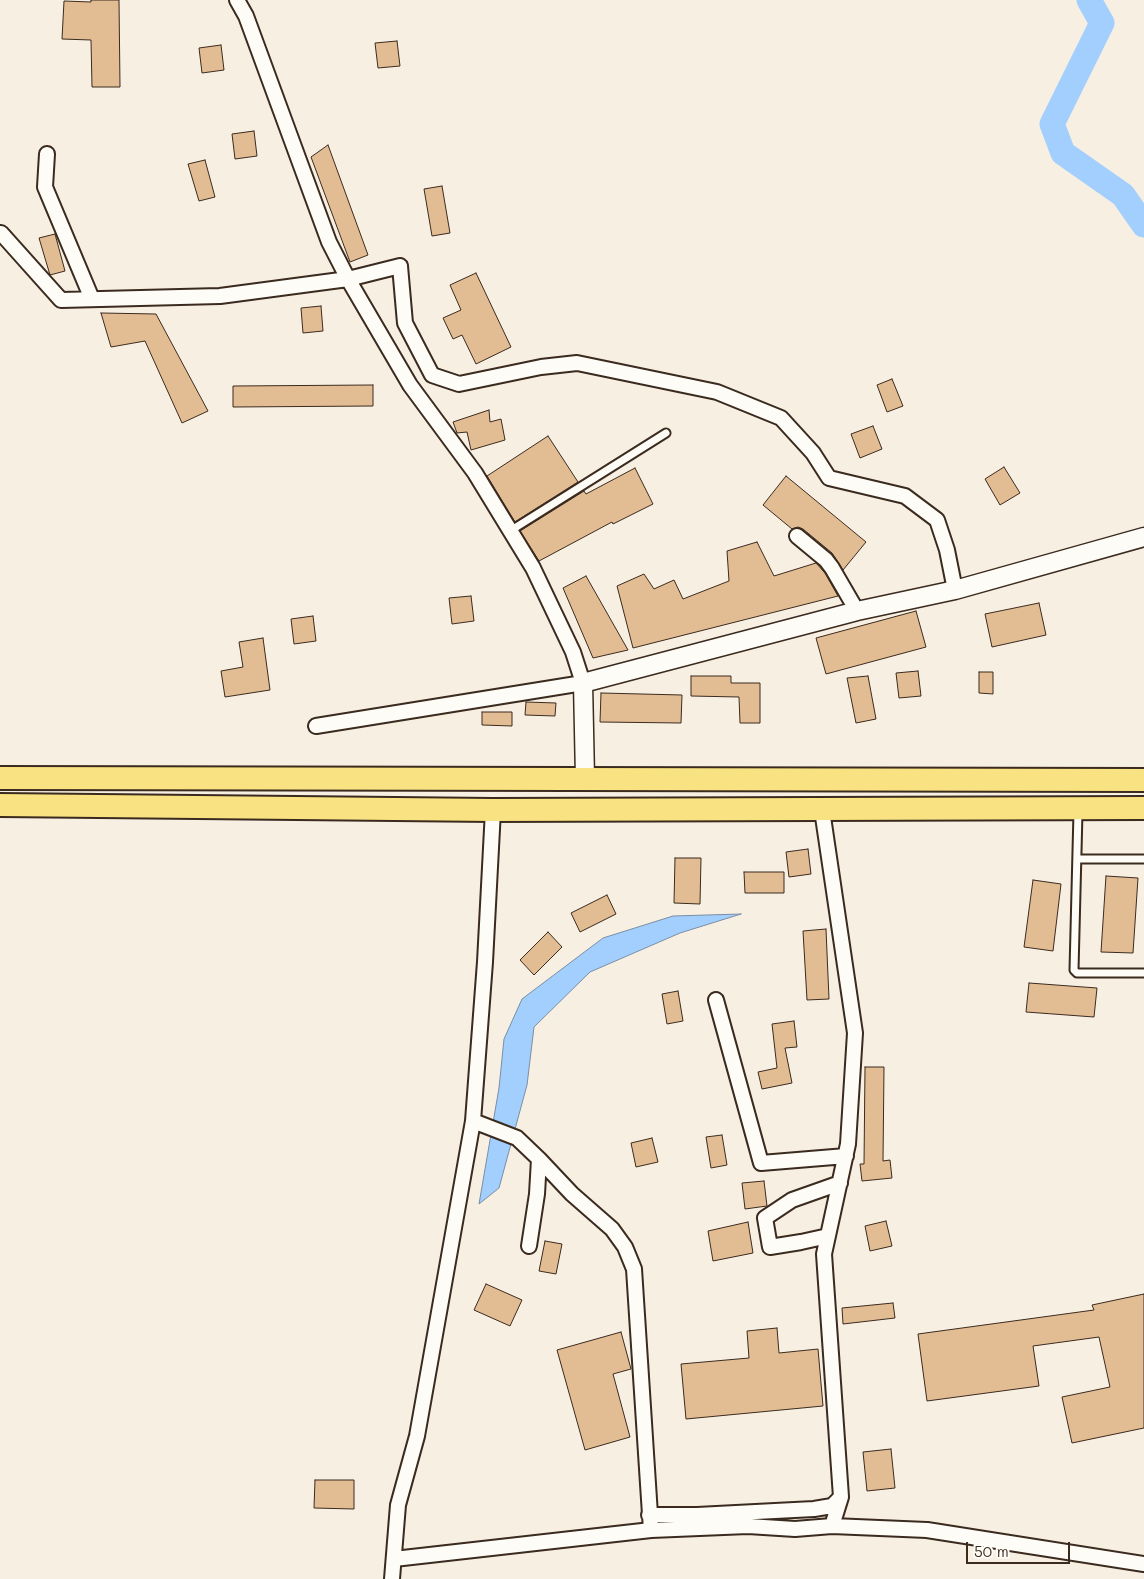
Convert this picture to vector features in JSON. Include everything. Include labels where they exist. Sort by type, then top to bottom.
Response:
[{"type":"highway","points":[[0,778],[1144,780]]},
{"type":"highway","points":[[0,805],[493,810],[1144,808]]},
{"type":"street","points":[[237,0],[246,16],[329,242],[348,279],[410,385],[475,473],[533,568],[558,618],[573,652],[583,683],[585,778]]},
{"type":"street","points":[[47,154],[45,187],[92,299]]},
{"type":"street","points":[[0,234],[61,300],[220,296],[348,279],[400,266],[405,323],[432,375],[459,384],[541,367],[577,363],[717,392],[780,418],[813,453],[829,478],[906,496],[937,520],[955,590]]},
{"type":"street","points":[[797,536],[826,560],[857,611]]},
{"type":"street","points":[[316,726],[583,683],[857,611],[955,590],[1144,537]]},
{"type":"street","points":[[392,1579],[398,1505],[417,1436],[479,1123],[493,810]]},
{"type":"street","points":[[822,810],[856,1033],[848,1144],[824,1254],[841,1497],[832,1526]]},
{"type":"street","points":[[716,1000],[760,1163],[846,1156]]},
{"type":"street","points":[[479,1123],[517,1138],[572,1194],[612,1229],[625,1247],[634,1269],[650,1530]]},
{"type":"street","points":[[529,1246],[537,1194],[539,1160]]},
{"type":"street","points":[[828,1236],[770,1247],[765,1218],[792,1200],[840,1183]]},
{"type":"street","points":[[648,1515],[697,1515],[814,1509],[832,1506],[841,1497]]},
{"type":"street","points":[[394,1559],[650,1530],[748,1526],[795,1529],[832,1526],[927,1530],[1144,1564]]},
{"type":"lane","points":[[510,531],[666,433]]},
{"type":"lane","points":[[1078,809],[1075,971],[1077,973],[1144,973]]},
{"type":"lane","points":[[1077,859],[1144,858]]},
{"type":"water","points":[[741,914],[680,933],[590,972],[534,1027],[527,1085],[499,1188],[479,1204],[499,1088],[504,1039],[522,999],[603,938],[673,916]]},
{"type":"building","points":[[91,0],[119,0],[120,87],[92,87],[91,40],[62,39],[64,1],[91,2]]},
{"type":"building","points":[[397,41],[400,66],[378,68],[375,43]]},
{"type":"building","points":[[221,45],[224,70],[202,73],[199,48]]},
{"type":"building","points":[[254,131],[257,156],[235,159],[232,134]]},
{"type":"building","points":[[328,145],[368,255],[350,262],[311,157]]},
{"type":"building","points":[[205,160],[215,197],[199,201],[188,164]]},
{"type":"building","points":[[442,186],[450,233],[432,236],[424,189]]},
{"type":"building","points":[[55,234],[65,271],[50,275],[39,238]]},
{"type":"building","points":[[476,273],[511,347],[476,364],[462,335],[453,339],[443,318],[461,310],[450,285]]},
{"type":"building","points":[[321,306],[323,331],[303,333],[301,308]]},
{"type":"building","points":[[101,313],[156,314],[208,411],[182,423],[145,341],[111,347]]},
{"type":"building","points":[[892,379],[903,406],[887,412],[877,385]]},
{"type":"building","points":[[373,385],[373,406],[233,407],[233,386]]},
{"type":"building","points":[[489,410],[490,422],[501,419],[505,440],[471,450],[467,432],[457,433],[453,422]]},
{"type":"building","points":[[873,426],[882,449],[860,458],[851,434]]},
{"type":"building","points":[[548,436],[578,482],[515,522],[487,476]]},
{"type":"building","points":[[1004,467],[1020,493],[1000,505],[985,479]]},
{"type":"building","points":[[635,468],[653,504],[613,524],[612,522],[539,561],[520,531],[584,491],[586,494]]},
{"type":"building","points":[[786,476],[866,542],[843,570],[832,553],[803,529],[798,527],[792,529],[763,505]]},
{"type":"building","points":[[757,542],[774,576],[816,563],[825,573],[838,596],[633,648],[617,586],[644,574],[654,589],[674,580],[683,599],[729,581],[727,551]]},
{"type":"building","points":[[586,576],[628,650],[593,658],[563,588]]},
{"type":"building","points":[[471,596],[474,621],[452,624],[449,598]]},
{"type":"building","points":[[1039,603],[1046,635],[992,647],[985,614]]},
{"type":"building","points":[[916,611],[926,647],[826,674],[816,638]]},
{"type":"building","points":[[313,616],[316,641],[294,644],[291,619]]},
{"type":"building","points":[[263,638],[270,690],[225,697],[221,671],[243,667],[239,642]]},
{"type":"building","points":[[918,671],[921,696],[899,698],[896,673]]},
{"type":"building","points":[[979,672],[993,672],[993,694],[979,693]]},
{"type":"building","points":[[691,676],[731,676],[731,683],[760,683],[760,723],[740,723],[739,697],[691,696]]},
{"type":"building","points":[[868,676],[876,719],[856,723],[847,678]]},
{"type":"building","points":[[601,693],[682,695],[681,723],[600,722]]},
{"type":"building","points":[[526,702],[556,703],[555,716],[525,715]]},
{"type":"building","points":[[482,712],[512,712],[512,726],[482,725]]},
{"type":"building","points":[[808,849],[811,874],[789,877],[786,852]]},
{"type":"building","points":[[675,858],[701,858],[700,904],[674,903]]},
{"type":"building","points":[[744,872],[784,872],[784,893],[745,893]]},
{"type":"building","points":[[1106,876],[1138,878],[1133,953],[1101,952]]},
{"type":"building","points":[[1033,880],[1061,884],[1053,951],[1024,947]]},
{"type":"building","points":[[607,895],[616,914],[580,932],[571,913]]},
{"type":"building","points":[[826,929],[829,999],[807,1000],[803,931]]},
{"type":"building","points":[[548,932],[562,947],[534,975],[520,960]]},
{"type":"building","points":[[1029,983],[1097,988],[1094,1017],[1026,1012]]},
{"type":"building","points":[[678,991],[683,1021],[667,1024],[662,994]]},
{"type":"building","points":[[794,1021],[797,1047],[785,1048],[792,1083],[762,1089],[758,1072],[777,1068],[772,1024]]},
{"type":"building","points":[[865,1067],[884,1067],[883,1161],[890,1160],[892,1178],[862,1181],[860,1164],[864,1164]]},
{"type":"building","points":[[722,1135],[727,1165],[711,1168],[706,1137]]},
{"type":"building","points":[[652,1138],[658,1162],[636,1167],[631,1143]]},
{"type":"building","points":[[764,1181],[767,1206],[745,1209],[742,1183]]},
{"type":"building","points":[[886,1221],[892,1246],[870,1251],[865,1226]]},
{"type":"building","points":[[748,1222],[753,1253],[713,1261],[708,1231]]},
{"type":"building","points":[[545,1241],[562,1244],[556,1274],[539,1271]]},
{"type":"building","points":[[486,1284],[522,1300],[510,1326],[474,1310]]},
{"type":"building","points":[[1144,1294],[1144,1428],[1072,1443],[1062,1397],[1110,1387],[1099,1337],[1033,1346],[1039,1386],[927,1401],[918,1334],[1094,1310],[1092,1305]]},
{"type":"building","points":[[893,1303],[895,1318],[843,1324],[842,1308]]},
{"type":"building","points":[[777,1328],[779,1353],[818,1349],[823,1406],[686,1419],[681,1364],[749,1358],[747,1331]]},
{"type":"building","points":[[621,1332],[631,1369],[613,1374],[630,1437],[585,1450],[557,1350]]},
{"type":"building","points":[[891,1449],[895,1488],[867,1491],[863,1452]]},
{"type":"building","points":[[315,1480],[354,1480],[354,1509],[314,1508]]},
{"type":"waterway","points":[[1089,0],[1102,23],[1052,124],[1063,153],[1123,195],[1144,225]]}]
